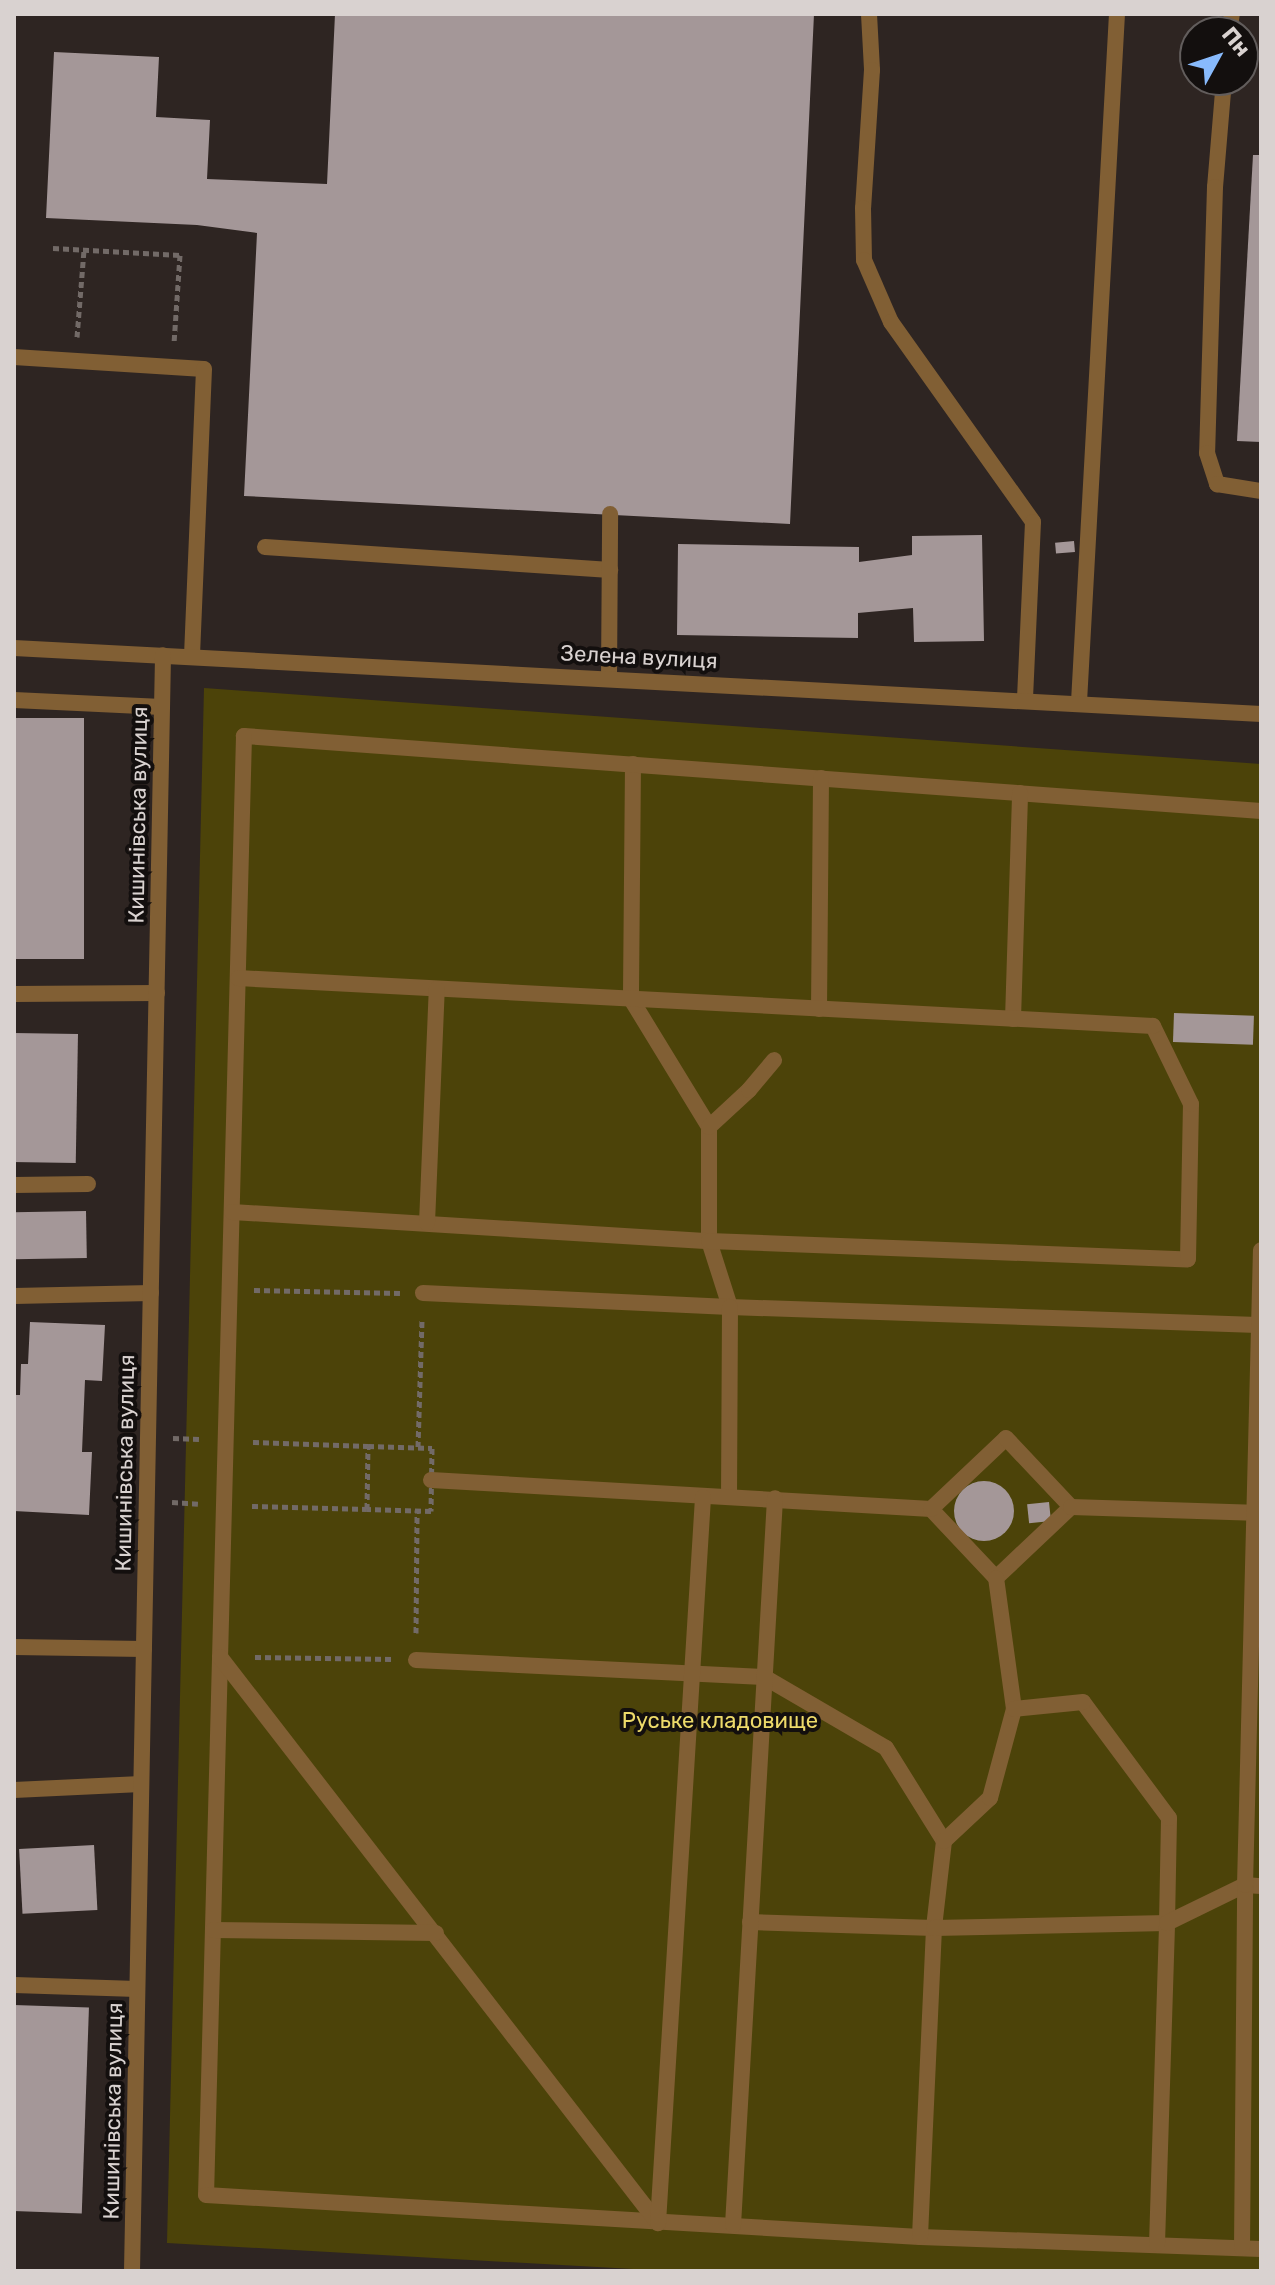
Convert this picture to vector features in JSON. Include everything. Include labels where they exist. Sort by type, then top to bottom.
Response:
[{"type":"street","points":[[869,14],[872,70],[863,208],[864,260],[891,322],[1033,522],[1025,700]]},
{"type":"street","points":[[1079,702],[1117,14]]},
{"type":"street","points":[[1223,96],[1215,187],[1207,453],[1217,484],[1261,491]]},
{"type":"street","points":[[14,357],[204,369],[192,657]]},
{"type":"street","points":[[609,677],[610,514]]},
{"type":"street","points":[[265,547],[610,570]]},
{"type":"street","name":"Зелена вулиця","points":[[14,648],[609,677],[1261,714]]},
{"type":"street","name":"Кишинівська вулиця","points":[[132,2271],[163,655]]},
{"type":"street","points":[[14,700],[162,707]]},
{"type":"street","points":[[1261,811],[244,736],[206,2195],[920,2237],[1261,2249]]},
{"type":"street","points":[[633,764],[631,999],[709,1127],[709,1241],[730,1307],[729,1495]]},
{"type":"street","points":[[819,1009],[821,778]]},
{"type":"street","points":[[1013,1019],[1020,793]]},
{"type":"street","points":[[232,1212],[709,1241],[1188,1259],[1191,1104],[1153,1026],[238,978]]},
{"type":"street","points":[[427,1223],[437,989]]},
{"type":"street","points":[[14,994],[157,993]]},
{"type":"street","points":[[709,1127],[749,1090],[774,1060]]},
{"type":"street","points":[[14,1185],[88,1184]]},
{"type":"street","points":[[1242,2248],[1253,1886],[1261,1250]]},
{"type":"street","points":[[14,1296],[151,1293]]},
{"type":"street","points":[[423,1293],[1258,1325]]},
{"type":"street","points":[[931,1509],[1006,1438],[1071,1507],[1257,1513]]},
{"type":"street","points":[[431,1480],[931,1509],[996,1578],[1014,1709],[990,1798],[944,1841]]},
{"type":"street","points":[[658,2223],[703,1497]]},
{"type":"street","points":[[733,2225],[775,1498]]},
{"type":"street","points":[[996,1578],[1071,1507]]},
{"type":"street","points":[[14,1647],[144,1649]]},
{"type":"street","points":[[220,1657],[658,2223]]},
{"type":"street","points":[[416,1660],[764,1677],[886,1748],[944,1841],[934,1928],[920,2237]]},
{"type":"street","points":[[1014,1709],[1083,1702],[1169,1818],[1157,2244]]},
{"type":"street","points":[[14,1790],[141,1784]]},
{"type":"street","points":[[750,1922],[934,1928],[1167,1923],[1253,1886]]},
{"type":"street","points":[[213,1930],[436,1933]]},
{"type":"street","points":[[14,1985],[137,1989]]},
{"type":"path","points":[[53,248],[180,255],[173,367]]},
{"type":"path","points":[[75,361],[84,250]]},
{"type":"path","points":[[229,1290],[423,1293],[418,1447]]},
{"type":"path","points":[[147,1500],[225,1506],[431,1511],[432,1448],[148,1436]]},
{"type":"path","points":[[367,1509],[368,1446]]},
{"type":"path","points":[[220,1657],[416,1660],[417,1510]]},
{"type":"green space","name":"Руське кладовище","points":[[204,688],[1261,764],[1261,2271],[669,2271],[167,2243]]},
{"type":"building","points":[[335,14],[814,14],[790,524],[244,496],[257,233],[197,225],[46,218],[54,52],[159,57],[156,117],[210,120],[207,179],[327,184]]},
{"type":"building","points":[[1253,155],[1261,155],[1261,442],[1237,441]]},
{"type":"building","points":[[982,535],[984,641],[914,642],[913,608],[858,613],[858,638],[677,635],[678,544],[859,547],[859,562],[912,555],[912,536]]},
{"type":"building","points":[[1074,541],[1075,552],[1056,554],[1055,543]]},
{"type":"building","points":[[14,718],[84,718],[84,959],[14,959]]},
{"type":"building","points":[[1174,1013],[1254,1016],[1253,1045],[1173,1042]]},
{"type":"building","points":[[14,1033],[78,1034],[76,1163],[14,1162]]},
{"type":"building","points":[[86,1211],[87,1258],[15,1259],[14,1212]]},
{"type":"building","points":[[30,1322],[105,1325],[102,1381],[85,1380],[82,1452],[92,1452],[89,1515],[14,1511],[14,1395],[20,1395],[21,1364],[28,1364]]},
{"type":"building","points":[[984,1481],[996,1483],[1005,1490],[1012,1499],[1012,1523],[1005,1532],[996,1539],[984,1541],[972,1539],[963,1532],[956,1523],[954,1511],[956,1499],[963,1490],[972,1483]]},
{"type":"building","points":[[1049,1502],[1051,1521],[1029,1523],[1027,1504]]},
{"type":"building","points":[[94,1845],[97,1910],[23,1914],[19,1849]]},
{"type":"building","points":[[14,2005],[89,2008],[82,2213],[14,2211]]}]
